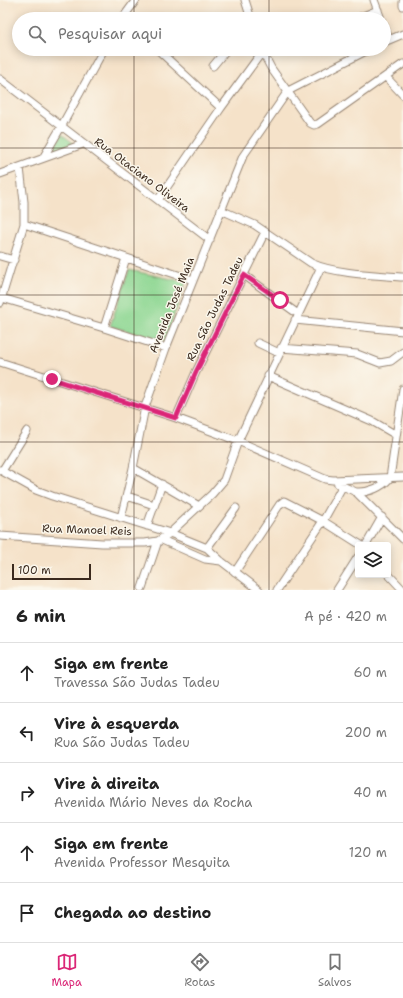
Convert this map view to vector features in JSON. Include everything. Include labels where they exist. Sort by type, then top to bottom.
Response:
[{"type":"street","points":[[128,12],[136,0]]},
{"type":"street","points":[[245,0],[249,12]]},
{"type":"street","points":[[373,12],[378,10],[374,0]]},
{"type":"street","points":[[391,39],[403,34]]},
{"type":"street","points":[[43,158],[62,127],[100,56]]},
{"type":"street","points":[[165,56],[221,108]]},
{"type":"street","points":[[213,66],[221,56]]},
{"type":"street","points":[[158,200],[257,56]]},
{"type":"street","points":[[265,56],[310,123],[314,125],[318,124],[403,64]]},
{"type":"street","points":[[288,91],[356,56]]},
{"type":"street","points":[[386,77],[403,95]]},
{"type":"street","name":"Rua Otaciano Oliveira","points":[[0,80],[210,240]]},
{"type":"street","name":"Avenida José Maia","points":[[121,518],[127,496],[145,407],[166,348],[243,156],[288,91]]},
{"type":"street","points":[[0,174],[83,144]]},
{"type":"street","points":[[20,168],[24,202],[24,224],[1,301],[104,328],[166,348]]},
{"type":"street","points":[[221,210],[246,221],[311,263],[320,267],[365,274],[403,277]]},
{"type":"street","points":[[24,224],[193,280]]},
{"type":"street","name":"Rua São Judas Tadeu","points":[[176,418],[196,372],[265,232]]},
{"type":"street","points":[[0,256],[14,260]]},
{"type":"street","points":[[104,328],[126,258]]},
{"type":"street","points":[[142,588],[160,540],[170,533],[212,494],[224,480],[238,441],[320,267]]},
{"type":"street","points":[[244,275],[296,317],[403,331]]},
{"type":"street","points":[[258,343],[280,351],[357,354],[380,363],[391,361],[403,352]]},
{"type":"street","points":[[1,364],[145,407],[238,441],[315,475],[333,480],[403,477]]},
{"type":"street","points":[[268,376],[372,421],[396,435]]},
{"type":"street","points":[[333,480],[342,486],[362,493],[379,487],[390,478],[403,389]]},
{"type":"street","points":[[27,431],[1,470],[36,490],[170,533],[207,548],[221,561],[259,590]]},
{"type":"street","points":[[133,468],[198,506]]},
{"type":"street","points":[[147,526],[162,484]]},
{"type":"street","points":[[276,590],[323,521],[342,486]]},
{"type":"street","points":[[356,492],[403,539]]},
{"type":"street","points":[[127,496],[154,505]]},
{"type":"street","points":[[235,572],[280,504],[284,501],[323,521],[356,542]]},
{"type":"street","points":[[207,548],[236,508]]},
{"type":"street","points":[[368,542],[382,517]]},
{"type":"street","name":"Rua Manoel Reis","points":[[0,536],[102,543],[146,543],[160,540]]},
{"type":"street","points":[[160,540],[205,559],[221,561]]},
{"type":"street","points":[[337,590],[355,562]]},
{"type":"street","points":[[391,577],[403,590]]},
{"type":"green space","points":[[62,134],[74,144],[52,150]]},
{"type":"green space","points":[[129,270],[186,282],[164,342],[110,326]]},
{"type":"route","points":[[52,379],[176,418],[196,372],[244,275],[280,300]]}]
